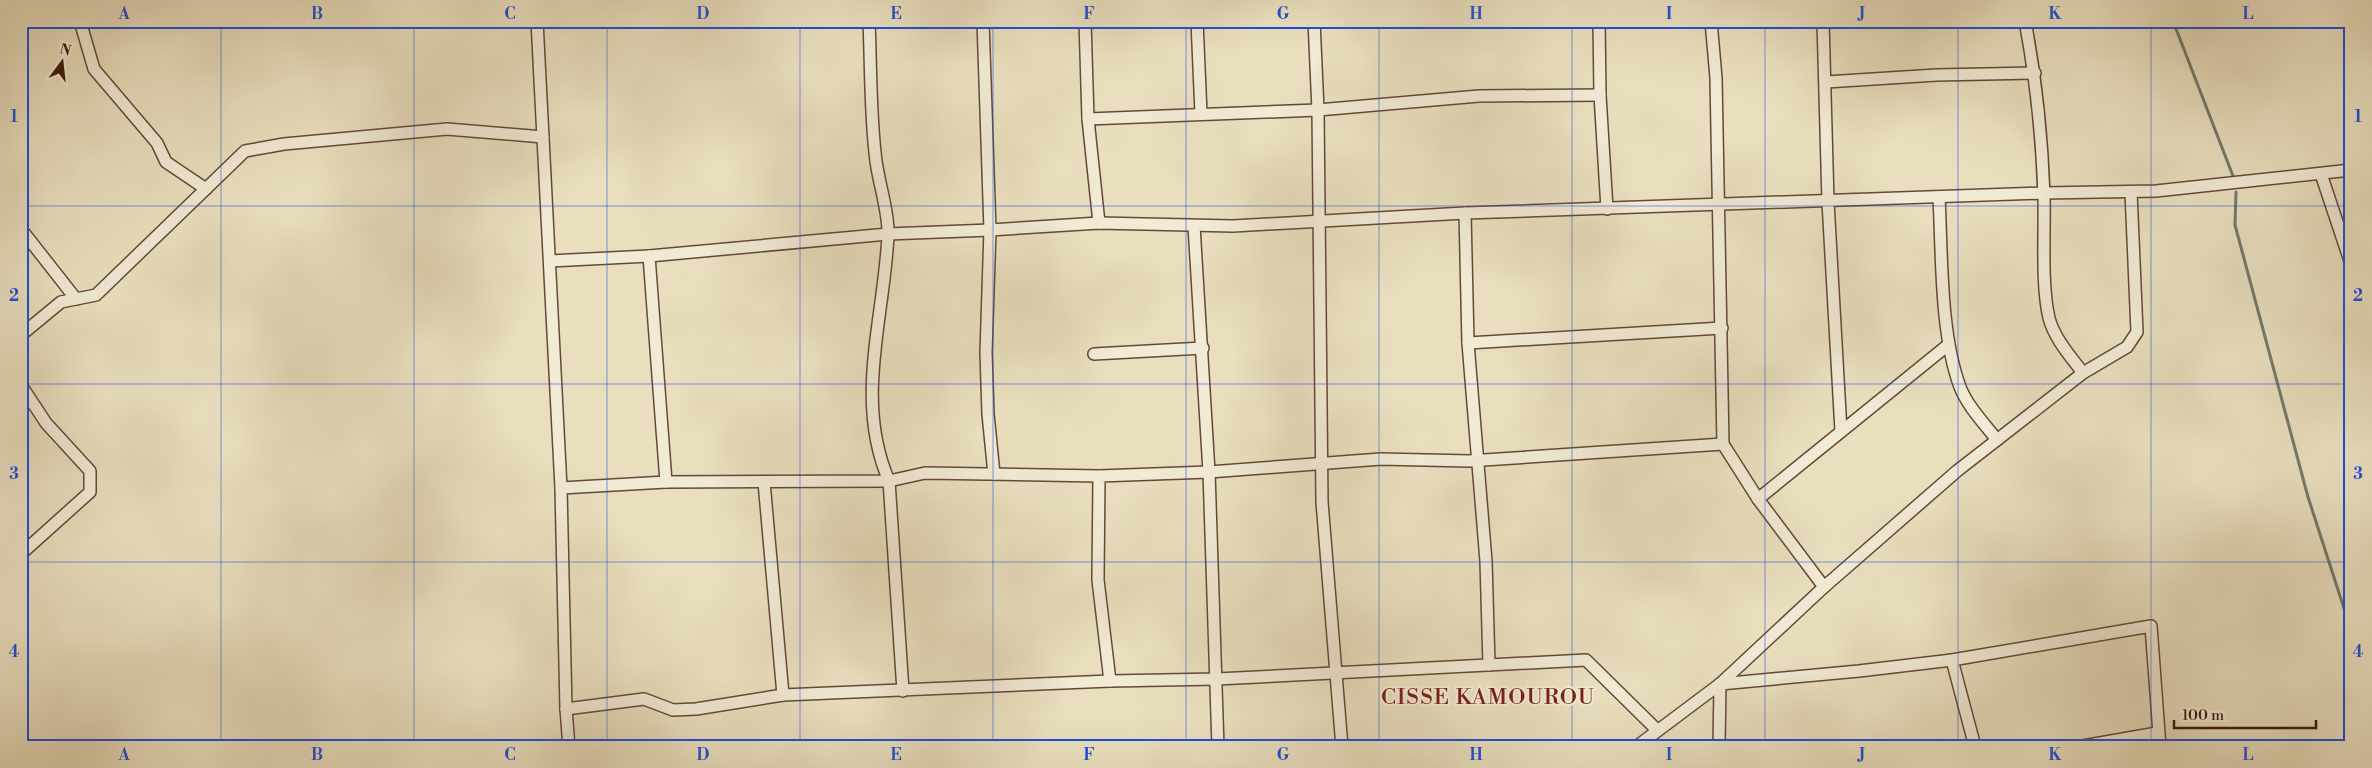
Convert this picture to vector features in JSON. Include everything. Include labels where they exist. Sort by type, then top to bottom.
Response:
[{"type":"street","points":[[80,21],[94,69],[157,143],[166,162],[206,189]]},
{"type":"street","points":[[537,21],[561,488],[566,709],[569,747]]},
{"type":"street","points":[[869,21],[876,160],[888,234],[872,372],[873,428],[882,464],[889,482],[903,691]]},
{"type":"street","points":[[983,21],[990,230],[986,353],[988,414],[994,474]]},
{"type":"street","points":[[1085,21],[1088,119],[1099,223]]},
{"type":"street","points":[[1197,21],[1200,114]]},
{"type":"street","points":[[1314,21],[1318,110],[1322,502],[1342,747]]},
{"type":"street","points":[[1599,21],[1600,95],[1607,209]]},
{"type":"street","points":[[1712,21],[1716,78],[1723,444],[1758,499],[1824,587]]},
{"type":"street","points":[[1823,21],[1828,202],[1842,431]]},
{"type":"street","points":[[2025,21],[2035,73],[2044,193],[2046,301],[2049,320],[2083,373]]},
{"type":"street","points":[[1826,82],[1936,75],[2035,73]]},
{"type":"street","points":[[1088,119],[1318,110],[1479,96],[1600,95]]},
{"type":"street","points":[[21,336],[61,302],[96,295],[245,151],[284,144],[447,129],[543,137]]},
{"type":"street","points":[[550,261],[649,256],[888,234],[1099,223],[1233,226],[1465,213],[1828,202],[2044,193],[2131,192],[2236,184],[2351,170]]},
{"type":"street","points":[[2321,174],[2351,264]]},
{"type":"street","points":[[1636,747],[1720,684],[1824,587],[1957,471],[2083,373],[2127,347],[2137,332],[2131,192]]},
{"type":"street","points":[[1939,197],[1948,345],[1960,387],[1967,401],[1997,440]]},
{"type":"street","points":[[1465,213],[1468,343],[1486,561],[1489,665]]},
{"type":"street","points":[[1194,226],[1203,348],[1209,472],[1218,747]]},
{"type":"street","points":[[21,229],[76,299]]},
{"type":"street","points":[[649,256],[666,482]]},
{"type":"street","points":[[1468,343],[1722,328]]},
{"type":"street","points":[[1758,499],[1948,345]]},
{"type":"street","points":[[1094,354],[1203,348]]},
{"type":"street","points":[[21,385],[46,423],[90,471],[90,492],[21,554]]},
{"type":"street","points":[[561,488],[666,482],[889,482],[925,474],[1099,476],[1209,472],[1381,460],[1479,460],[1723,444]]},
{"type":"street","points":[[1099,476],[1098,580],[1110,681]]},
{"type":"street","points":[[764,482],[783,695]]},
{"type":"street","points":[[1720,684],[1952,660],[2151,626],[2157,733],[2160,747]]},
{"type":"street","points":[[566,709],[644,699],[673,710],[696,709],[783,695],[1110,681],[1217,679],[1586,660],[1657,730]]},
{"type":"street","points":[[1952,660],[1974,743],[1978,747]]},
{"type":"street","points":[[1719,747],[1720,684]]},
{"type":"street","points":[[2077,747],[2157,733]]},
{"type":"waterway","points":[[2173,21],[2233,176]]},
{"type":"waterway","points":[[2236,192],[2235,225],[2308,497],[2351,630]]},
{"type":"district","name":"CISSE KAMOUROU","points":[[1488,697]]}]
